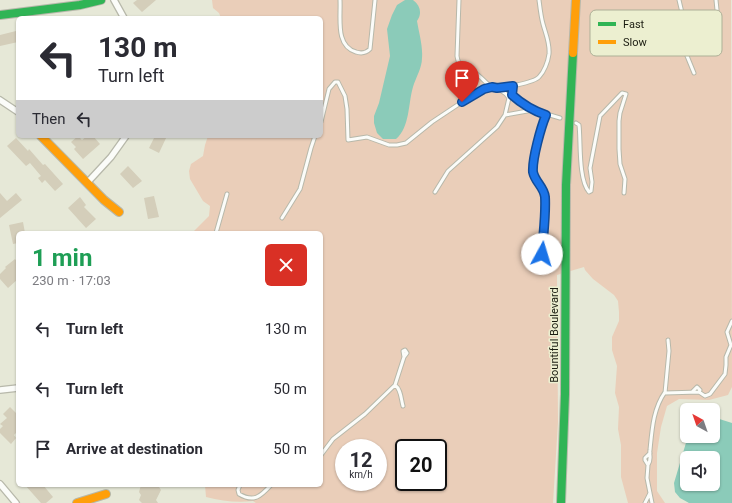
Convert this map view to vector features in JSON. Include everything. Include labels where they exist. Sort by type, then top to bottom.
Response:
[{"type":"main road","points":[[0,15],[80,5],[101,0]]},
{"type":"main road","name":"Bountiful Boulevard","points":[[561,503],[565,427],[565,210],[576,0]]},
{"type":"main road","points":[[44,138],[104,200],[119,212]]},
{"type":"main road","points":[[77,503],[106,494]]},
{"type":"street","points":[[114,0],[123,16]]},
{"type":"street","points":[[0,100],[16,111]]},
{"type":"street","points":[[87,183],[111,157],[125,138]]},
{"type":"street","points":[[0,390],[16,388]]},
{"type":"street","points":[[0,484],[16,503]]},
{"type":"lane","points":[[340,0],[341,38],[350,50],[359,53],[367,52],[370,49],[374,0]]},
{"type":"lane","points":[[458,0],[458,62],[464,69],[476,74],[492,87],[497,88],[513,86],[536,80],[546,66],[549,54],[549,43],[543,26],[539,0]]},
{"type":"lane","points":[[679,0],[682,10]]},
{"type":"lane","points":[[716,0],[717,10]]},
{"type":"lane","points":[[686,56],[694,73]]},
{"type":"lane","points":[[323,114],[329,89],[335,82],[338,82],[345,96],[348,140],[367,137],[382,144],[397,145],[406,143],[432,122],[477,92],[492,87]]},
{"type":"lane","points":[[513,86],[512,95],[533,110],[560,118]]},
{"type":"lane","points":[[435,192],[448,171],[497,127],[505,115],[509,98],[497,88]]},
{"type":"lane","points":[[576,123],[580,125],[581,168],[585,184],[589,192],[591,191],[592,187],[590,168],[600,116],[622,93],[626,94],[619,121],[620,164],[624,179],[624,193]]},
{"type":"lane","points":[[505,115],[533,110]]},
{"type":"lane","points":[[542,254],[545,197],[544,191],[533,173],[537,145],[546,115]]},
{"type":"lane","points":[[282,218],[300,189],[314,138]]},
{"type":"lane","points":[[217,231],[227,194]]},
{"type":"lane","points":[[665,392],[699,392],[705,396],[710,394],[725,374],[726,357],[731,345],[727,332],[732,321]]},
{"type":"lane","points":[[652,503],[647,478],[648,465],[651,460],[650,453],[655,413],[665,392],[669,351],[668,340]]},
{"type":"lane","points":[[323,452],[333,439],[366,414],[395,385],[404,357]]},
{"type":"lane","points":[[395,385],[399,390],[403,406]]},
{"type":"lane","points":[[648,465],[645,458],[650,453]]},
{"type":"lane","points":[[239,487],[239,494],[255,499],[262,495],[269,487]]},
{"type":"lane","points":[[644,503],[650,493]]},
{"type":"shaded area","points":[[212,0],[731,0],[732,387],[728,395],[709,400],[679,399],[667,406],[661,427],[657,453],[657,491],[665,503],[628,503],[621,477],[621,445],[618,429],[619,407],[615,393],[617,366],[612,350],[612,337],[619,321],[618,301],[614,295],[593,279],[584,267],[557,275],[558,422],[553,503],[256,503],[253,501],[241,502],[218,500],[206,497],[205,487],[323,487],[323,231],[194,231],[209,216],[210,206],[203,201],[190,179],[189,171],[191,164],[203,156],[207,138],[323,138],[323,16],[220,16],[213,8]]},
{"type":"water","points":[[405,0],[413,0],[418,5],[420,10],[420,16],[417,21],[422,62],[413,87],[408,115],[401,134],[396,139],[383,139],[377,133],[374,123],[374,116],[379,103],[390,56],[387,29],[397,5]]},
{"type":"water","points":[[720,419],[732,423],[732,503],[689,503],[680,498],[675,492],[674,483],[680,463],[680,491],[720,491],[720,451],[684,451],[686,443],[720,443]]},
{"type":"building","points":[[137,0],[156,0],[142,12],[133,3]]},
{"type":"building","points":[[16,31],[16,42],[0,46],[0,35]]},
{"type":"building","points":[[16,138],[28,151],[29,149],[43,165],[45,164],[63,184],[55,191],[45,180],[42,183],[38,178],[41,176],[30,163],[26,166],[7,146]]},
{"type":"building","points":[[76,138],[80,138],[82,140],[84,138],[95,138],[100,144],[83,159],[74,149],[76,147],[71,142]]},
{"type":"building","points":[[154,138],[166,138],[159,153],[149,148]]},
{"type":"building","points":[[128,166],[142,181],[133,188],[120,174]]},
{"type":"building","points":[[0,193],[7,201],[16,193],[22,200],[0,218]]},
{"type":"building","points":[[154,196],[159,217],[148,219],[144,198]]},
{"type":"building","points":[[80,197],[86,205],[84,207],[96,219],[86,228],[68,208]]},
{"type":"building","points":[[23,222],[25,231],[16,231],[16,243],[13,244],[9,225]]},
{"type":"building","points":[[15,259],[16,260],[16,281],[8,288],[0,279],[0,274],[6,268],[5,267]]},
{"type":"building","points":[[10,407],[16,413],[16,433],[14,435],[16,438],[11,444],[0,433],[0,429],[3,426],[0,424],[7,418],[3,414]]},
{"type":"building","points":[[27,487],[45,487],[53,497],[46,503],[41,503]]},
{"type":"building","points":[[140,487],[159,487],[161,490],[156,500],[158,503],[142,503],[139,500],[141,495],[139,492]]},
{"type":"traffic: fast","points":[[0,15],[80,5],[101,0]]},
{"type":"traffic: fast","points":[[561,503],[565,394],[566,185],[573,53]]},
{"type":"traffic: slow","points":[[573,53],[576,0]]},
{"type":"traffic: slow","points":[[43,138],[104,200],[119,212]]},
{"type":"traffic: slow","points":[[77,503],[106,494]]},
{"type":"route","points":[[462,102],[484,89],[513,86],[512,95],[533,110],[546,115],[537,145],[533,173],[544,191],[545,197],[542,254]]}]
